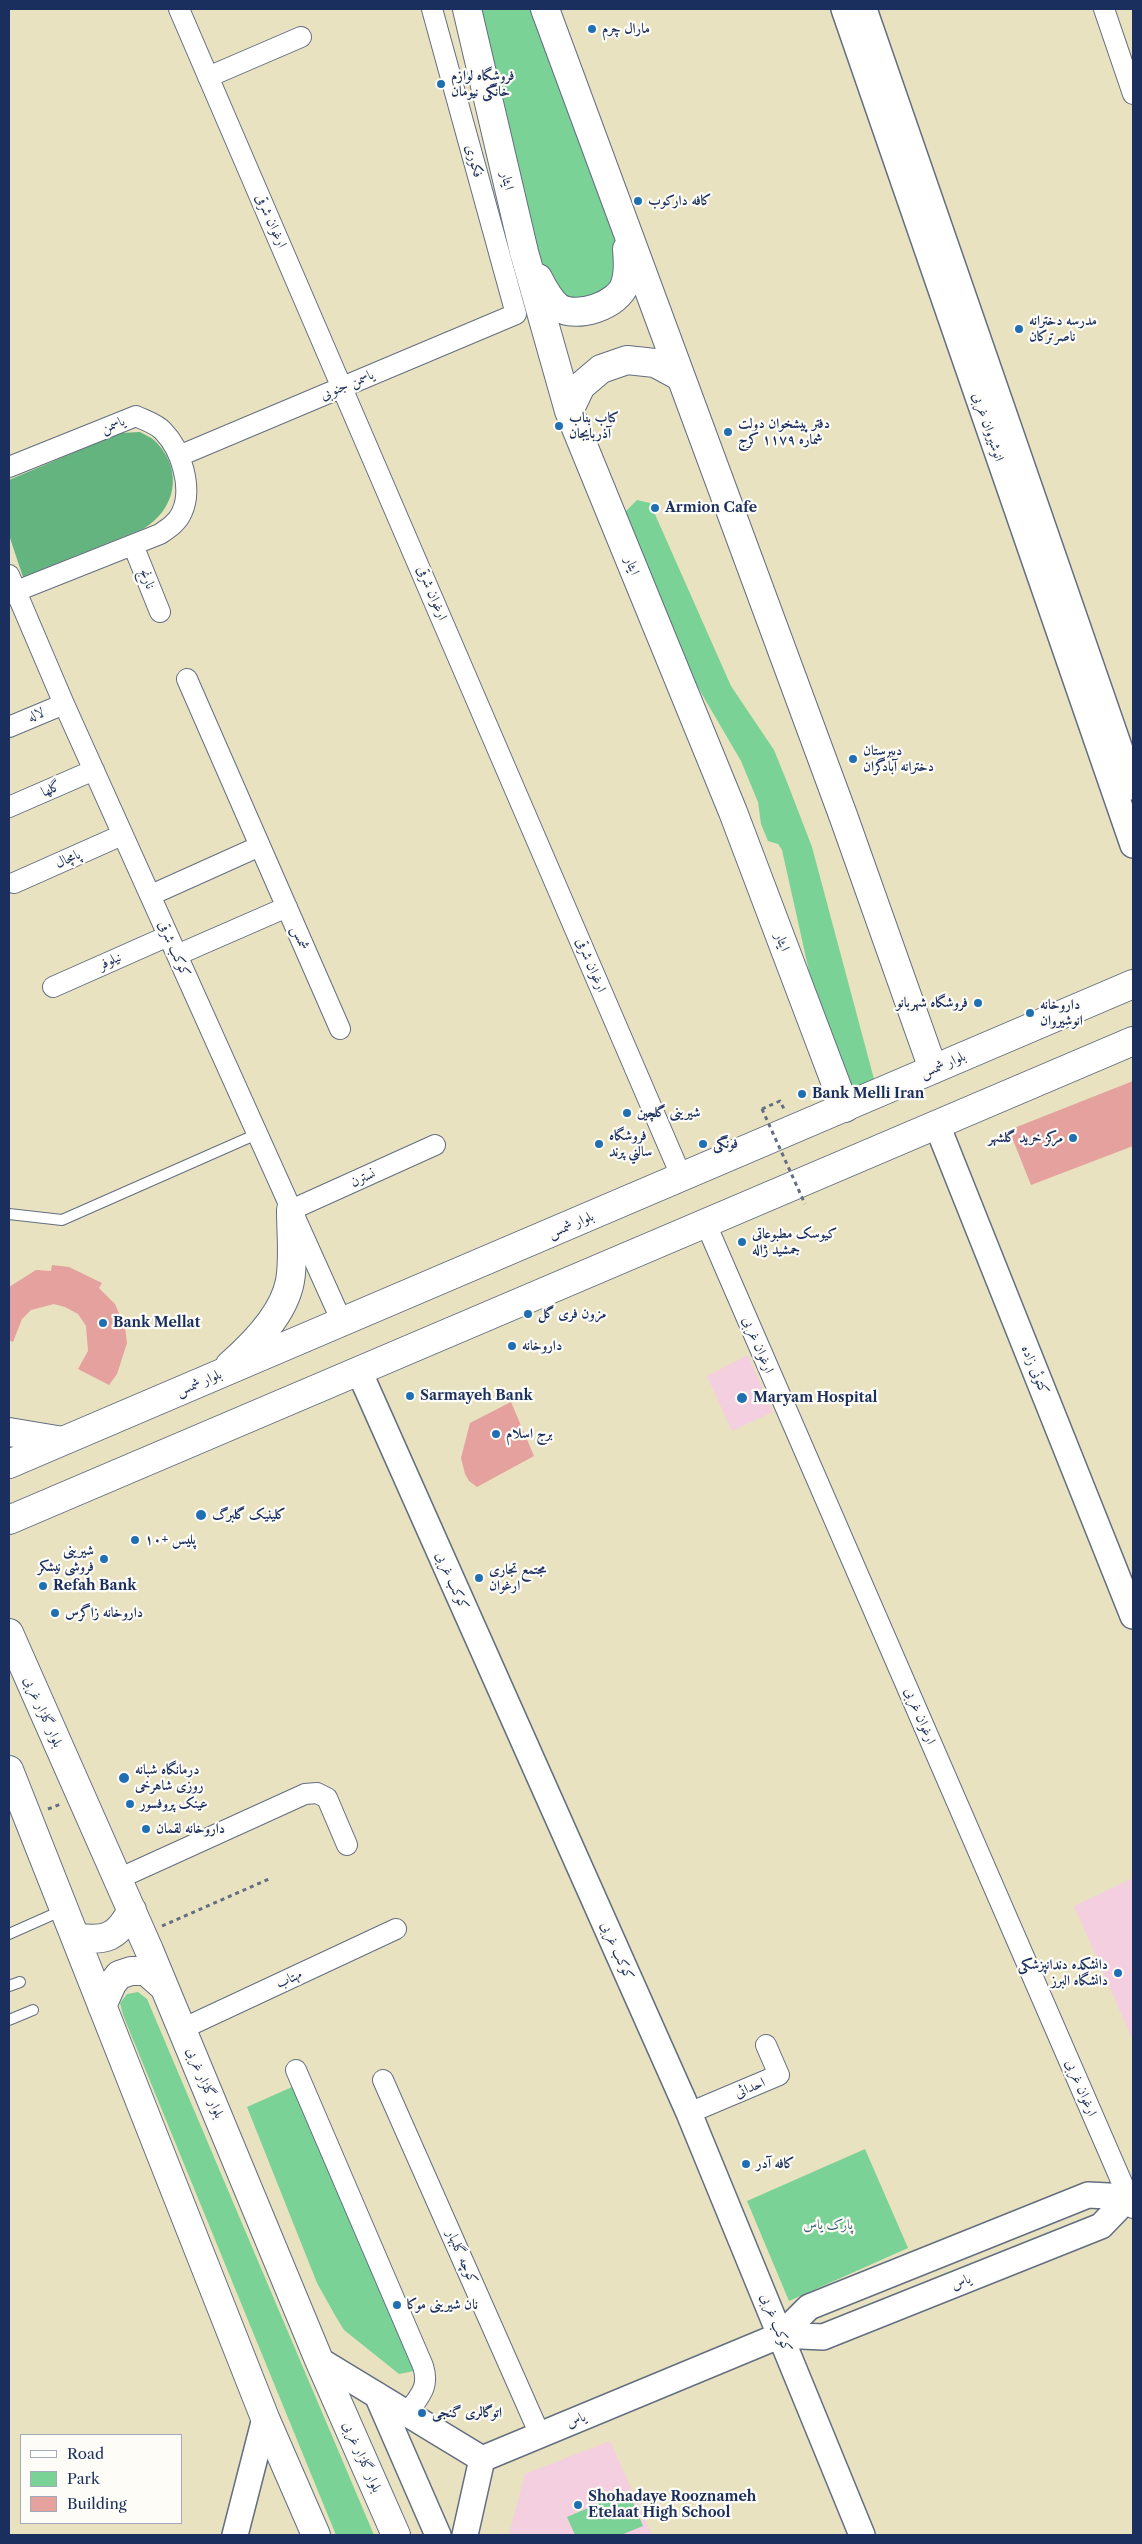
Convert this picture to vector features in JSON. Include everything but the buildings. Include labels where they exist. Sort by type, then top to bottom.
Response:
[{"type":"main road","name":"ایثار","points":[[467,9],[524,252],[569,411],[733,812],[845,1108]]},
{"type":"main road","points":[[544,9],[844,818],[933,1069]]},
{"type":"main road","points":[[524,252],[545,291],[559,308],[578,312],[595,309],[613,299],[625,286],[628,262],[625,228]]},
{"type":"main road","points":[[569,411],[581,386],[601,369],[628,360],[655,363],[679,376]]},
{"type":"main road","name":"بلوار شمس","points":[[9,1464],[1133,984]]},
{"type":"main road","points":[[9,1520],[1133,1041]]},
{"type":"main road","points":[[218,1375],[241,1355],[272,1321],[286,1294],[291,1274],[291,1210]]},
{"type":"main road","points":[[9,1432],[63,1441]]},
{"type":"main road","name":"بلوار گلزار غربی","points":[[9,1633],[132,1910],[319,2360],[396,2535]]},
{"type":"main road","points":[[9,1770],[265,2418],[316,2535]]},
{"type":"main road","points":[[75,1937],[90,1939],[107,1937],[122,1928],[132,1910]]},
{"type":"main road","points":[[102,2006],[112,1984],[119,1975],[125,1973],[146,1971],[164,1986]]},
{"type":"street","name":"ارغوان شرقی","points":[[179,9],[343,386],[682,1178]]},
{"type":"street","points":[[427,9],[443,44]]},
{"type":"street","name":"فکوری","points":[[432,9],[516,314]]},
{"type":"street","name":"انوشیروان غربی","points":[[844,9],[1133,845]]},
{"type":"street","name":"انوشیروان غربی","points":[[864,9],[1133,787]]},
{"type":"street","points":[[1104,9],[1133,94]]},
{"type":"street","points":[[208,77],[301,37]]},
{"type":"street","points":[[469,142],[496,133]]},
{"type":"street","name":"یاسمن جنوبی","points":[[179,456],[516,314]]},
{"type":"street","name":"یاسمن","points":[[9,467],[136,416],[163,430],[179,456],[186,486],[183,511],[175,523],[160,534],[133,545]]},
{"type":"street","points":[[11,588],[133,545]]},
{"type":"street","name":"نارنج","points":[[133,545],[160,612]]},
{"type":"street","name":"کوکب شرقی","points":[[11,588],[122,835],[152,895],[168,936],[342,1322]]},
{"type":"street","name":"شمس","points":[[187,679],[340,1029]]},
{"type":"street","name":"لاله","points":[[9,727],[64,704]]},
{"type":"street","name":"گلها","points":[[9,807],[94,770]]},
{"type":"street","name":"پامچال","points":[[14,884],[122,835]]},
{"type":"street","points":[[152,895],[260,846]]},
{"type":"street","points":[[177,955],[287,907]]},
{"type":"street","name":"نیلوفر","points":[[54,987],[168,936]]},
{"type":"street","name":"کتوئی زاده","points":[[938,1125],[1133,1616]]},
{"type":"street","name":"نسترن","points":[[291,1210],[435,1145]]},
{"type":"street","name":"ارغوان غربی","points":[[706,1224],[1132,2200]]},
{"type":"street","name":"کوکب غربی","points":[[358,1371],[689,2113],[862,2535]]},
{"type":"street","points":[[118,1879],[305,1794],[317,1793],[327,1798],[347,1845]]},
{"type":"street","name":"مهتاب","points":[[182,2029],[396,1929]]},
{"type":"street","name":"احداثی","points":[[689,2113],[779,2075],[766,2045]]},
{"type":"street","points":[[296,2070],[425,2372],[427,2379],[424,2388],[407,2414]]},
{"type":"street","name":"کوچه گلبهار","points":[[383,2080],[540,2435]]},
{"type":"street","name":"یاس","points":[[482,2459],[781,2334],[810,2307],[1088,2195],[1132,2200]]},
{"type":"street","name":"یاس","points":[[781,2334],[823,2337],[1101,2226],[1132,2200]]},
{"type":"street","points":[[319,2360],[482,2459],[465,2535]]},
{"type":"street","points":[[377,2395],[438,2535]]},
{"type":"street","points":[[235,2535],[265,2418]]},
{"type":"lane","points":[[9,1214],[62,1220],[257,1134]]},
{"type":"lane","points":[[9,1934],[64,1909]]},
{"type":"lane","points":[[9,1986],[20,1982]]},
{"type":"lane","points":[[9,2020],[32,2010]]},
{"type":"path","points":[[780,1101],[762,1109],[805,1204]]},
{"type":"path","points":[[27,1817],[80,1796]]},
{"type":"path","points":[[142,1935],[269,1879]]},
{"type":"shaded area","name":"Maryam Hospital","points":[[748,1355],[773,1412],[732,1431],[707,1376]]},
{"type":"shaded area","name":"دانشکده دندانپزشکی دانشگاه البرز","points":[[1133,1878],[1133,2041],[1074,1906]]},
{"type":"shaded area","name":"Shohadaye Rooznameh Etelaat High School","points":[[610,2441],[652,2535],[509,2535],[525,2474]]},
{"type":"green space","points":[[480,9],[535,9],[618,238],[615,281],[605,293],[572,300],[555,288],[535,248]]},
{"type":"green space","points":[[140,432],[157,443],[171,466],[172,490],[169,501],[162,512],[143,529],[23,577],[9,535],[9,480],[120,433]]},
{"type":"green space","points":[[637,500],[650,503],[731,686],[774,750],[812,847],[874,1079],[845,1092],[817,1007],[782,850],[778,844],[768,841],[761,824],[758,802],[741,761],[682,660],[622,515]]},
{"type":"green space","points":[[138,1992],[147,1999],[374,2535],[336,2535],[123,2015],[120,2003],[127,1994]]},
{"type":"green space","points":[[292,2087],[414,2371],[399,2374],[344,2330],[317,2283],[247,2107]]},
{"type":"green space","name":"پارک یاس","points":[[865,2149],[908,2248],[789,2301],[747,2201]]},
{"type":"green space","points":[[628,2491],[643,2526],[621,2535],[575,2535],[567,2517]]},
{"type":"place","name":"مارال چرم","points":[[592,29]]},
{"type":"place","name":"فروشگاه لوازم خانگی نیومان","points":[[441,84]]},
{"type":"place","name":"کافه دارکوب","points":[[638,201]]},
{"type":"place","name":"مدرسه دخترانه ناصرترکان","points":[[1019,329]]},
{"type":"place","name":"کباب بناب آذربايجان","points":[[559,426]]},
{"type":"place","name":"دفتر پیشخوان دولت شماره ۱۱۷۹ کرج","points":[[728,432]]},
{"type":"place","name":"Armion Cafe","points":[[655,508]]},
{"type":"place","name":"دبيرستان دخترانه آبادگران","points":[[853,759]]},
{"type":"place","name":"فروشگاه شهربانو","points":[[978,1003]]},
{"type":"place","name":"داروخانه انوشیروان","points":[[1030,1013]]},
{"type":"place","name":"Bank Melli Iran","points":[[802,1094]]},
{"type":"place","name":"شیرینی گلچین","points":[[627,1113]]},
{"type":"place","name":"مرکز خرید گلشهر","points":[[1073,1138]]},
{"type":"place","name":"فروشگاه سالني پرند","points":[[599,1144]]},
{"type":"place","name":"فونگی","points":[[703,1144]]},
{"type":"place","name":"کیوسک مطبوعاتی جمشید ژاله","points":[[742,1242]]},
{"type":"place","name":"مزون فری گل","points":[[528,1314]]},
{"type":"place","name":"Bank Mellat","points":[[103,1323]]},
{"type":"place","name":"داروخانه","points":[[512,1346]]},
{"type":"place","name":"Sarmayeh Bank","points":[[410,1396]]},
{"type":"place","name":"Maryam Hospital","points":[[742,1398]]},
{"type":"place","name":"برج اسلام","points":[[496,1434]]},
{"type":"place","name":"کلینیک گلبرگ","points":[[201,1515]]},
{"type":"place","name":"پلیس +۱۰","points":[[135,1540]]},
{"type":"place","name":"شیرینی فروشی نیشکر","points":[[104,1559]]},
{"type":"place","name":"مجتمع تجاری ارغوان","points":[[479,1578]]},
{"type":"place","name":"Refah Bank","points":[[43,1586]]},
{"type":"place","name":"داروخانه زاگرس","points":[[55,1613]]},
{"type":"place","name":"درمانگاه شبانه روزی شاهرخی","points":[[124,1778]]},
{"type":"place","name":"عینک پروفسور","points":[[130,1804]]},
{"type":"place","name":"داروخانه لقمان","points":[[146,1829]]},
{"type":"place","name":"دانشکده دندانپزشکی دانشگاه البرز","points":[[1118,1973]]},
{"type":"place","name":"کافه آدر","points":[[746,2164]]},
{"type":"place","name":"نان شیرینی موکا","points":[[397,2305]]},
{"type":"place","name":"اتوگالری گنجی","points":[[422,2413]]},
{"type":"place","name":"Shohadaye Rooznameh Etelaat High School","points":[[578,2505]]}]
